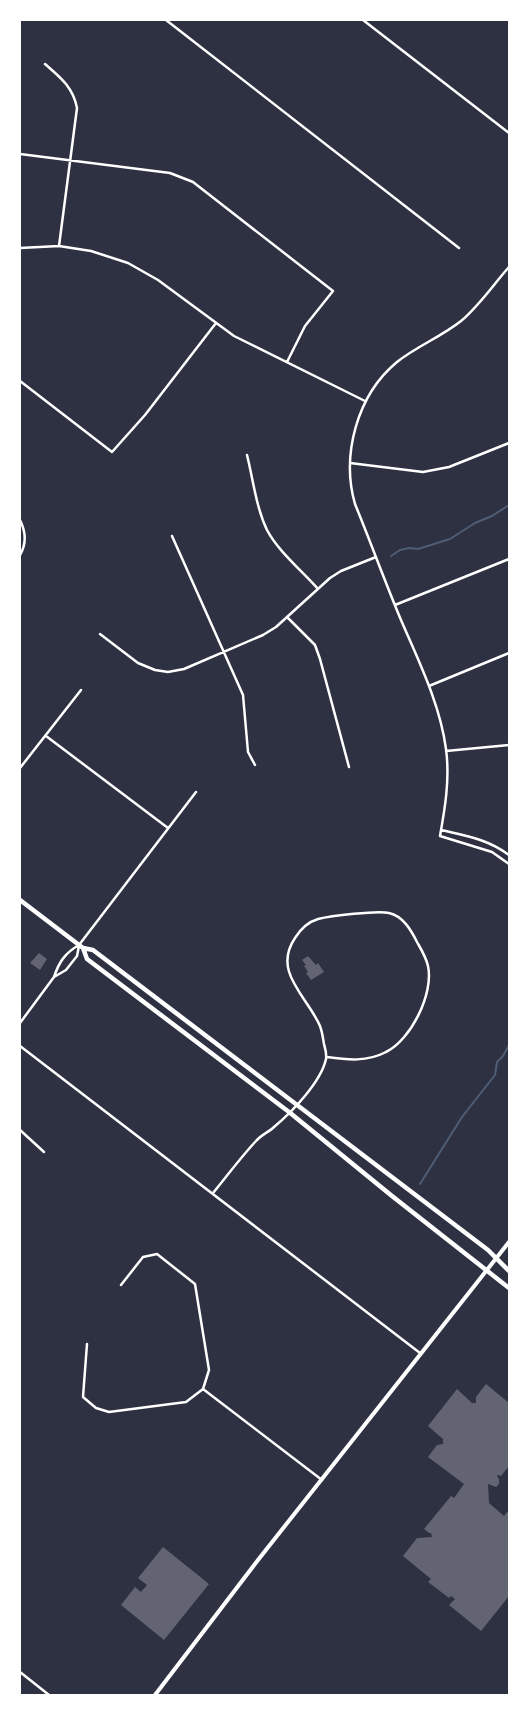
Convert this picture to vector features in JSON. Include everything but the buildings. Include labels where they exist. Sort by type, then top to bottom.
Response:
[{"type":"main road","points":[[20,900],[81,946],[94,950],[297,1104],[488,1250],[509,1271]]},
{"type":"main road","points":[[81,946],[87,959],[290,1112],[392,1196],[509,1288]]},
{"type":"main road","points":[[155,1695],[258,1560],[509,1242]]},
{"type":"street","points":[[166,20],[459,248]]},
{"type":"street","points":[[363,20],[509,133]]},
{"type":"street","points":[[45,64],[70,87],[77,108],[59,246]]},
{"type":"street","points":[[20,154],[170,173],[192,182],[333,291],[305,326],[287,362]]},
{"type":"street","points":[[20,248],[59,246],[91,251],[128,263],[158,280],[234,336],[365,401]]},
{"type":"street","points":[[509,267],[462,321],[397,362],[380,380],[365,401],[357,426],[350,463],[350,488],[355,504],[429,686],[442,727],[446,751],[446,801],[440,836],[492,852],[509,864]]},
{"type":"street","points":[[20,381],[112,452],[145,415],[216,324]]},
{"type":"street","points":[[350,463],[423,472],[450,467],[509,443]]},
{"type":"street","points":[[247,455],[260,510],[267,530],[274,541],[318,589]]},
{"type":"street","points":[[20,520],[25,533],[24,546],[20,555]]},
{"type":"street","points":[[172,536],[243,695],[248,752],[255,765]]},
{"type":"street","points":[[100,634],[138,663],[155,670],[168,672],[184,669],[276,628],[330,578],[341,571],[376,557]]},
{"type":"street","points":[[395,605],[509,559]]},
{"type":"street","points":[[287,617],[314,645],[320,659],[349,767]]},
{"type":"street","points":[[429,686],[509,653]]},
{"type":"street","points":[[20,768],[80,690]]},
{"type":"street","points":[[46,736],[168,828]]},
{"type":"street","points":[[446,751],[509,746]]},
{"type":"street","points":[[54,977],[66,970],[77,956],[81,946],[196,792]]},
{"type":"street","points":[[442,830],[476,838],[495,845],[509,855]]},
{"type":"street","points":[[213,1193],[257,1139],[274,1128],[297,1104],[316,1080],[327,1058],[320,1026],[290,975],[287,962],[289,948],[295,937],[303,928],[316,920],[374,912],[389,913],[407,924],[413,933],[428,965],[428,992],[412,1029],[401,1042],[387,1052],[368,1059],[327,1058]]},
{"type":"street","points":[[20,1023],[54,977],[59,963],[69,950],[81,946]]},
{"type":"street","points":[[20,1046],[420,1353]]},
{"type":"street","points":[[20,1130],[44,1152]]},
{"type":"street","points":[[87,1344],[84,1397],[96,1408],[109,1412],[186,1402],[203,1389],[209,1370],[195,1284],[157,1254],[142,1257],[120,1285]]},
{"type":"street","points":[[203,1389],[322,1480]]},
{"type":"street","points":[[20,1672],[49,1695]]},
{"type":"waterway","points":[[391,556],[400,550],[418,549],[450,539],[509,505]]},
{"type":"waterway","points":[[420,1184],[462,1117],[495,1075],[497,1062],[509,1045]]}]
